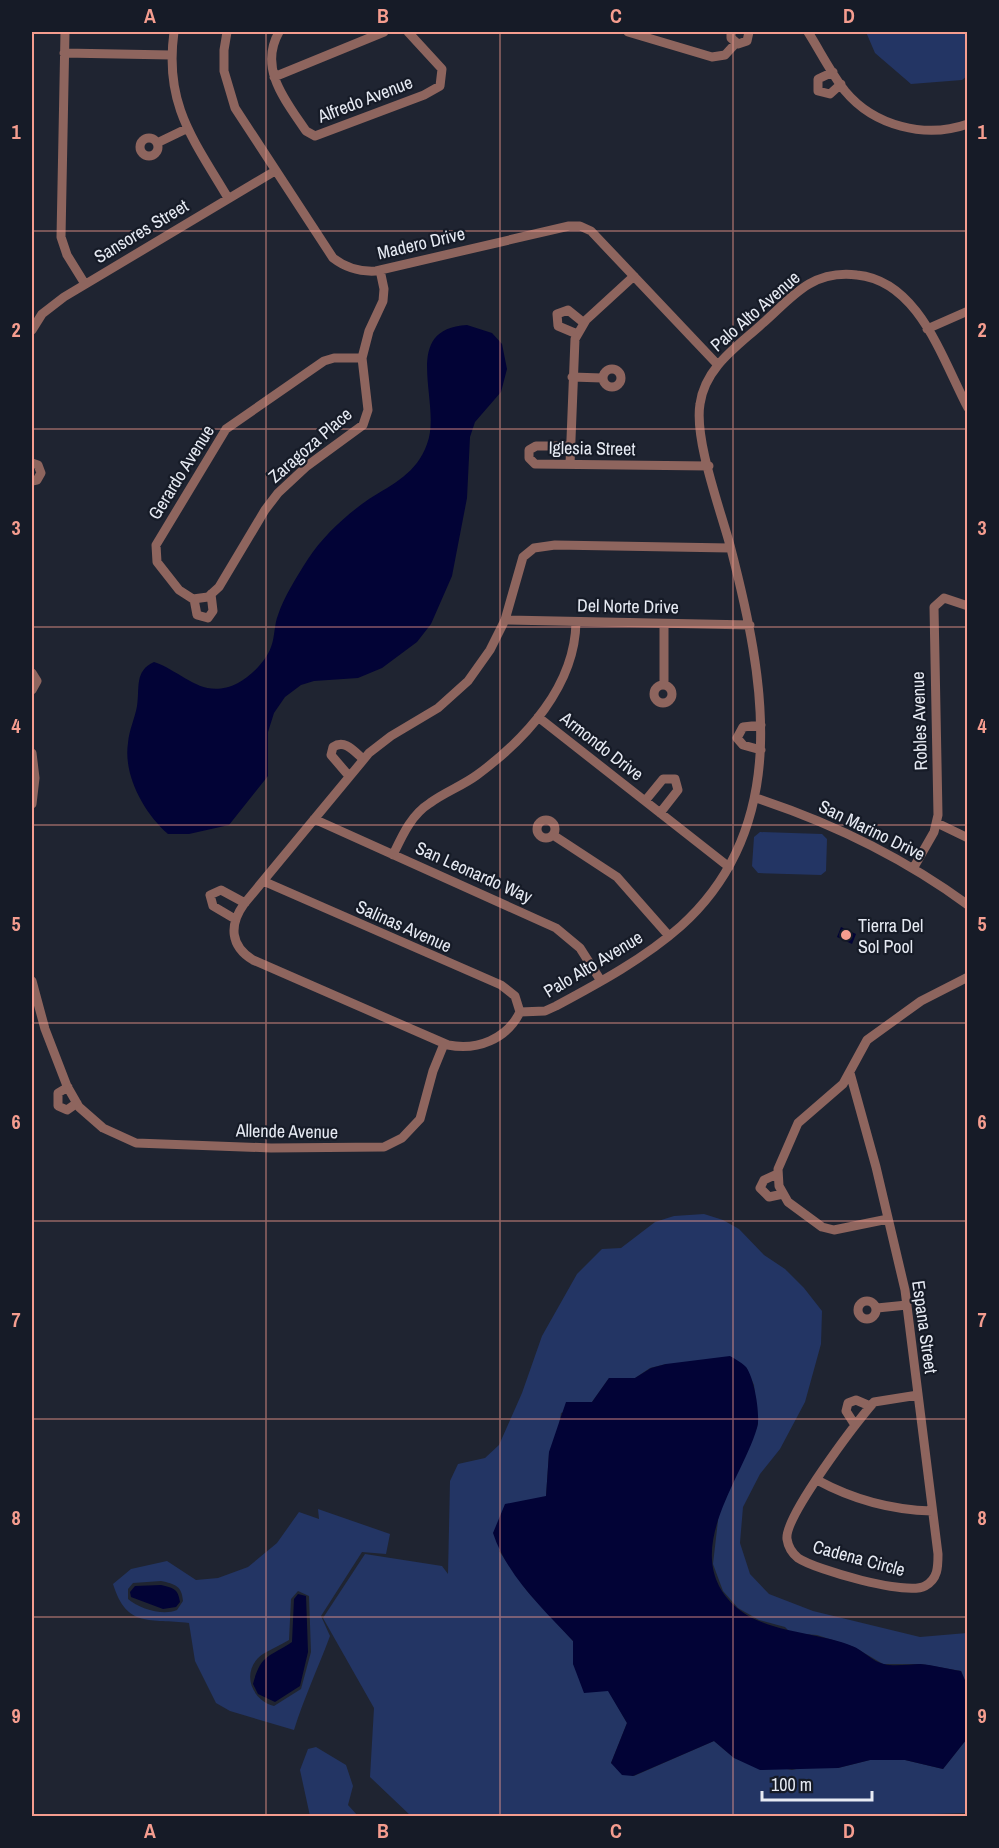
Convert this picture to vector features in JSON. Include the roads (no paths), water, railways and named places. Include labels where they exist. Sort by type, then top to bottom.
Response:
[{"type":"street","points":[[64,32],[61,237],[67,255],[85,284]]},
{"type":"street","points":[[174,32],[171,55],[177,100],[186,129],[228,198]]},
{"type":"street","name":"Madero Drive","points":[[227,32],[224,50],[228,92],[240,117],[333,258],[355,270],[380,270],[575,225],[591,231],[717,364]]},
{"type":"street","name":"Alfredo Avenue","points":[[279,32],[271,55],[274,77],[306,131],[315,136],[440,86],[442,69],[408,32]]},
{"type":"street","points":[[274,77],[384,32]]},
{"type":"street","points":[[630,32],[712,57],[725,55],[736,43],[747,42],[749,32]]},
{"type":"street","points":[[731,32],[731,38],[736,43]]},
{"type":"street","points":[[808,32],[841,84],[854,99],[875,116],[904,127],[936,131],[968,124]]},
{"type":"street","points":[[64,53],[171,55]]},
{"type":"street","points":[[833,72],[818,79],[818,92],[830,94],[841,84]]},
{"type":"street","points":[[157,143],[186,129]]},
{"type":"street","name":"Sansores Street","points":[[32,330],[42,314],[85,284],[275,171]]},
{"type":"street","name":"Zaragoza Place","points":[[205,618],[210,616],[213,610],[203,597],[219,587],[260,518],[278,493],[307,466],[363,425],[368,410],[362,358],[368,333],[383,298],[380,270]]},
{"type":"street","name":"Palo Alto Avenue","points":[[520,1012],[545,1011],[601,981],[669,936],[695,912],[729,867],[747,829],[756,798],[761,725],[750,626],[701,433],[699,404],[703,389],[717,364],[811,283],[839,274],[867,276],[892,286],[917,310],[968,408]]},
{"type":"street","points":[[570,464],[572,349],[577,334],[584,323],[633,276]]},
{"type":"street","points":[[577,334],[558,326],[557,314],[568,310],[584,323]]},
{"type":"street","points":[[927,329],[968,311]]},
{"type":"street","name":"Gerardo Avenue","points":[[205,618],[195,613],[203,597],[185,595],[160,567],[156,548],[169,520],[222,434],[242,417],[324,361],[334,358],[362,358]]},
{"type":"street","points":[[572,377],[602,378]]},
{"type":"street","name":"Iglesia Street","points":[[570,446],[536,446],[528,454],[535,464],[709,466]]},
{"type":"street","points":[[32,463],[38,465],[41,473],[37,480],[32,481]]},
{"type":"street","points":[[520,1012],[507,1029],[488,1042],[464,1048],[444,1044],[253,960],[237,946],[232,931],[235,919],[245,903],[363,759],[381,743],[438,708],[461,687],[490,650],[514,595],[519,564],[523,557],[534,548],[555,545],[730,548]]},
{"type":"street","name":"Robles Avenue","points":[[914,867],[937,823],[932,616],[934,607],[944,598],[968,606]]},
{"type":"street","name":"Del Norte Drive","points":[[505,620],[750,626]]},
{"type":"street","points":[[393,855],[406,828],[422,809],[495,761],[538,717],[569,663],[574,646],[576,622]]},
{"type":"street","points":[[664,624],[664,684]]},
{"type":"street","points":[[32,673],[37,681],[32,690]]},
{"type":"street","name":"Armondo Drive","points":[[538,717],[729,867]]},
{"type":"street","points":[[761,725],[743,727],[737,738],[742,745],[761,750]]},
{"type":"street","points":[[349,776],[332,756],[333,747],[338,743],[345,744],[363,759]]},
{"type":"street","points":[[32,753],[35,768],[32,804]]},
{"type":"street","name":"Armondo Drive","points":[[645,801],[663,779],[675,779],[678,790],[660,813]]},
{"type":"street","name":"San Marino Drive","points":[[756,798],[795,811],[914,867],[968,905]]},
{"type":"street","name":"San Leonardo Way","points":[[314,819],[556,928],[580,948],[601,981]]},
{"type":"street","points":[[937,823],[968,838]]},
{"type":"street","points":[[554,835],[617,877],[669,936]]},
{"type":"street","name":"Salinas Avenue","points":[[263,881],[501,985],[515,996],[520,1012]]},
{"type":"street","points":[[235,919],[213,906],[210,895],[221,890],[245,903]]},
{"type":"street","points":[[888,1218],[828,1230],[813,1222],[783,1194],[777,1174],[798,1123],[843,1084],[861,1050],[874,1033],[921,1001],[968,977]]},
{"type":"street","name":"Allende Avenue","points":[[32,981],[39,1011],[68,1087],[77,1103],[90,1119],[136,1143],[376,1149],[402,1138],[420,1119],[433,1071],[444,1044]]},
{"type":"street","name":"Espana Street","points":[[850,1073],[888,1218],[907,1305],[938,1566],[933,1579],[925,1587]]},
{"type":"street","points":[[68,1087],[58,1093],[58,1106],[67,1110],[77,1103]]},
{"type":"street","points":[[777,1174],[764,1180],[760,1188],[769,1197],[783,1194]]},
{"type":"street","points":[[877,1308],[907,1305]]},
{"type":"street","points":[[855,1425],[846,1411],[848,1403],[856,1400],[870,1406],[880,1400],[918,1395]]},
{"type":"street","name":"Cadena Circle","points":[[870,1406],[817,1480],[787,1528],[789,1548],[796,1557],[828,1570],[882,1584],[908,1588],[925,1587]]},
{"type":"street","points":[[817,1480],[847,1494],[872,1502],[898,1508],[932,1511]]},
{"type":"place","name":"Tierra Del Sol Pool","points":[[846,935]]}]
